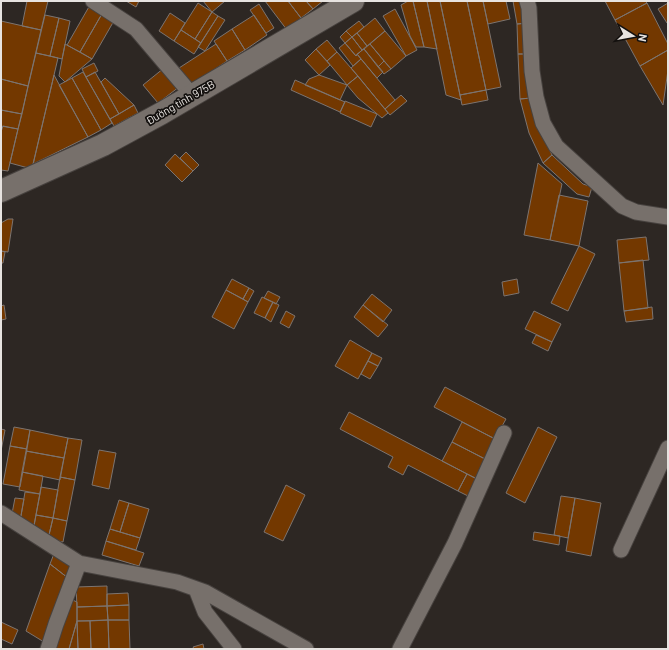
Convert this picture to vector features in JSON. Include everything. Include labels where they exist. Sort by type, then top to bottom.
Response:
[{"type":"main road","name":"Đường tỉnh 975B","points":[[1,191],[103,145],[353,1]]},
{"type":"street","points":[[93,1],[136,29],[192,95]]},
{"type":"street","points":[[527,1],[529,8],[532,71],[536,97],[543,123],[556,146],[622,206],[636,212],[668,217]]},
{"type":"street","points":[[400,649],[456,543],[504,433]]},
{"type":"street","points":[[621,550],[668,448]]},
{"type":"street","points":[[1,513],[78,563],[177,582],[206,592],[306,649]]},
{"type":"street","points":[[48,649],[78,563]]},
{"type":"street","points":[[196,589],[205,612],[234,649]]},
{"type":"building","points":[[27,1],[48,1],[41,30],[22,26]]},
{"type":"building","points":[[126,1],[139,1],[136,7]]},
{"type":"building","points":[[203,1],[225,1],[212,12]]},
{"type":"building","points":[[265,1],[288,1],[301,18],[287,30]]},
{"type":"building","points":[[288,1],[306,1],[313,9],[301,18]]},
{"type":"building","points":[[306,1],[323,1],[313,9]]},
{"type":"building","points":[[408,1],[413,1],[424,47],[416,47],[410,36],[401,5]]},
{"type":"building","points":[[413,1],[427,1],[437,49],[424,47]]},
{"type":"building","points":[[427,1],[440,1],[461,100],[446,95]]},
{"type":"building","points":[[440,1],[467,1],[486,90],[460,95]]},
{"type":"building","points":[[467,1],[483,1],[501,87],[486,90]]},
{"type":"building","points":[[483,1],[506,1],[510,19],[488,24]]},
{"type":"building","points":[[513,1],[525,1],[528,23],[517,24]]},
{"type":"building","points":[[605,1],[645,1],[647,3],[615,20]]},
{"type":"building","points":[[198,3],[212,12],[195,39],[181,30]]},
{"type":"building","points":[[647,3],[668,44],[668,50],[640,66],[615,20]]},
{"type":"building","points":[[668,3],[668,22],[667,23],[658,9]]},
{"type":"building","points":[[259,4],[274,28],[266,33],[250,10]]},
{"type":"building","points":[[90,5],[103,12],[80,52],[67,45]]},
{"type":"building","points":[[395,9],[417,50],[406,56],[383,16]]},
{"type":"building","points":[[103,12],[115,19],[92,59],[80,52]]},
{"type":"building","points":[[212,12],[218,16],[201,43],[195,39]]},
{"type":"building","points":[[170,13],[185,23],[174,41],[159,31]]},
{"type":"building","points":[[45,15],[59,18],[50,56],[36,53]]},
{"type":"building","points":[[254,15],[267,35],[245,50],[232,29]]},
{"type":"building","points":[[218,16],[225,20],[205,51],[198,47]]},
{"type":"building","points":[[59,18],[70,21],[62,59],[50,56]]},
{"type":"building","points":[[375,18],[385,31],[367,46],[357,33]]},
{"type":"building","points":[[1,21],[41,30],[28,86],[1,79]]},
{"type":"building","points":[[359,21],[364,27],[352,37],[346,31]]},
{"type":"building","points":[[528,23],[529,54],[518,54],[517,24]]},
{"type":"building","points":[[232,29],[245,50],[227,61],[214,41]]},
{"type":"building","points":[[181,30],[201,43],[194,54],[174,41]]},
{"type":"building","points":[[346,31],[352,37],[345,43],[340,37]]},
{"type":"building","points":[[385,31],[406,56],[391,69],[370,44]]},
{"type":"building","points":[[357,33],[367,46],[362,50],[352,37]]},
{"type":"building","points":[[352,37],[362,50],[356,56],[345,43]]},
{"type":"building","points":[[327,40],[337,52],[327,61],[316,49]]},
{"type":"building","points":[[345,43],[356,56],[357,54],[361,59],[353,66],[339,48]]},
{"type":"building","points":[[65,44],[92,59],[65,82],[59,76]]},
{"type":"building","points":[[216,44],[227,61],[190,86],[179,68]]},
{"type":"building","points":[[370,44],[384,61],[378,67],[364,49]]},
{"type":"building","points":[[316,49],[330,65],[319,75],[305,60]]},
{"type":"building","points":[[364,49],[383,72],[377,78],[357,54]]},
{"type":"building","points":[[668,50],[668,70],[663,105],[640,66]]},
{"type":"building","points":[[337,52],[358,76],[347,85],[327,61]]},
{"type":"building","points":[[36,53],[58,58],[32,169],[10,163]]},
{"type":"building","points":[[518,54],[529,54],[531,98],[520,99]]},
{"type":"building","points":[[361,59],[395,100],[385,109],[351,68]]},
{"type":"building","points":[[384,61],[391,69],[384,74],[378,67]]},
{"type":"building","points":[[94,63],[98,71],[86,77],[82,69]]},
{"type":"building","points":[[164,68],[179,87],[158,103],[143,85]]},
{"type":"building","points":[[83,72],[112,123],[101,130],[72,78]]},
{"type":"building","points":[[95,72],[119,114],[110,119],[86,77]]},
{"type":"building","points":[[54,75],[88,137],[33,164]]},
{"type":"building","points":[[319,75],[347,85],[340,100],[305,85],[309,79]]},
{"type":"building","points":[[358,76],[388,113],[382,118],[358,98],[347,85]]},
{"type":"building","points":[[72,78],[101,130],[88,137],[59,85]]},
{"type":"building","points":[[105,78],[134,105],[119,114],[101,82]]},
{"type":"building","points":[[1,79],[28,86],[22,114],[1,110]]},
{"type":"building","points":[[295,80],[345,102],[340,112],[291,90]]},
{"type":"building","points":[[486,90],[488,100],[462,105],[460,95]]},
{"type":"building","points":[[401,95],[407,101],[390,115],[385,109]]},
{"type":"building","points":[[531,98],[539,127],[552,155],[543,163],[529,133],[520,99]]},
{"type":"building","points":[[345,101],[377,114],[371,127],[340,113]]},
{"type":"building","points":[[134,105],[138,113],[114,126],[110,119]]},
{"type":"building","points":[[1,110],[22,114],[18,129],[1,126]]},
{"type":"building","points":[[3,126],[18,129],[8,171],[1,170],[1,132]]},
{"type":"building","points":[[186,152],[199,165],[193,171],[180,158]]},
{"type":"building","points":[[175,154],[193,171],[182,182],[165,165]]},
{"type":"building","points":[[552,155],[583,184],[592,187],[589,197],[577,194],[543,163]]},
{"type":"building","points":[[538,163],[562,184],[550,240],[524,235]]},
{"type":"building","points":[[559,195],[588,201],[579,246],[550,240]]},
{"type":"building","points":[[8,219],[13,219],[8,252],[1,251],[1,223]]},
{"type":"building","points":[[646,237],[649,260],[619,263],[617,240]]},
{"type":"building","points":[[579,246],[595,254],[568,311],[551,303]]},
{"type":"building","points":[[1,251],[5,252],[3,263],[1,263]]},
{"type":"building","points":[[643,260],[648,308],[624,311],[619,263]]},
{"type":"building","points":[[232,279],[249,288],[243,299],[226,290]]},
{"type":"building","points":[[517,279],[519,293],[504,296],[502,282]]},
{"type":"building","points":[[249,288],[254,291],[248,302],[243,299]]},
{"type":"building","points":[[226,290],[248,302],[234,329],[212,317]]},
{"type":"building","points":[[268,291],[280,297],[276,304],[264,298]]},
{"type":"building","points":[[372,294],[392,310],[383,322],[363,305]]},
{"type":"building","points":[[262,297],[273,302],[265,318],[254,313]]},
{"type":"building","points":[[273,302],[279,305],[271,322],[265,318]]},
{"type":"building","points":[[4,305],[6,319],[1,320],[1,306]]},
{"type":"building","points":[[363,305],[388,325],[378,337],[354,317]]},
{"type":"building","points":[[652,307],[653,319],[626,322],[624,311]]},
{"type":"building","points":[[286,311],[295,316],[289,328],[280,323]]},
{"type":"building","points":[[534,311],[561,324],[552,342],[525,329]]},
{"type":"building","points":[[536,335],[552,342],[548,351],[532,343]]},
{"type":"building","points":[[350,340],[372,353],[358,379],[335,366]]},
{"type":"building","points":[[372,353],[382,358],[378,366],[368,361]]},
{"type":"building","points":[[368,361],[378,366],[370,379],[361,374]]},
{"type":"building","points":[[445,387],[506,419],[495,439],[434,407]]},
{"type":"building","points":[[349,412],[467,474],[458,491],[408,465],[403,475],[388,467],[393,457],[340,429]]},
{"type":"building","points":[[462,422],[497,440],[487,460],[452,442]]},
{"type":"building","points":[[14,427],[30,430],[27,449],[10,446]]},
{"type":"building","points":[[538,427],[557,437],[525,503],[506,493]]},
{"type":"building","points":[[1,429],[5,430],[1,451]]},
{"type":"building","points":[[30,430],[68,438],[64,458],[26,451]]},
{"type":"building","points":[[68,438],[82,440],[75,480],[60,477]]},
{"type":"building","points":[[452,442],[487,460],[477,479],[442,461]]},
{"type":"building","points":[[10,446],[27,449],[20,487],[3,484]]},
{"type":"building","points":[[99,450],[116,453],[109,489],[92,485]]},
{"type":"building","points":[[26,451],[64,458],[60,480],[22,472]]},
{"type":"building","points":[[22,472],[43,476],[40,494],[19,490]]},
{"type":"building","points":[[467,474],[477,479],[468,496],[458,491]]},
{"type":"building","points":[[60,477],[75,480],[67,521],[53,518]]},
{"type":"building","points":[[286,485],[305,495],[283,541],[264,532]]},
{"type":"building","points":[[41,487],[58,490],[53,518],[36,515]]},
{"type":"building","points":[[25,492],[40,494],[34,525],[20,522]]},
{"type":"building","points":[[561,496],[575,498],[568,538],[554,535]]},
{"type":"building","points":[[15,498],[24,499],[20,521],[11,519]]},
{"type":"building","points":[[575,498],[601,503],[591,556],[566,551]]},
{"type":"building","points":[[119,500],[129,503],[120,532],[110,529]]},
{"type":"building","points":[[129,503],[149,509],[140,538],[120,532]]},
{"type":"building","points":[[36,515],[53,518],[49,535],[33,532]]},
{"type":"building","points":[[53,518],[67,521],[63,542],[48,539]]},
{"type":"building","points":[[110,529],[140,538],[136,550],[106,541]]},
{"type":"building","points":[[534,532],[560,536],[559,545],[533,540]]},
{"type":"building","points":[[106,541],[144,553],[139,566],[102,555]]},
{"type":"building","points":[[55,551],[72,565],[68,578],[50,564]]},
{"type":"building","points":[[50,564],[68,578],[44,642],[26,631]]},
{"type":"building","points":[[107,586],[107,606],[77,607],[76,587]]},
{"type":"building","points":[[128,593],[129,605],[107,606],[107,594]]},
{"type":"building","points":[[68,598],[77,602],[77,621],[69,649],[51,649]]},
{"type":"building","points":[[129,605],[129,620],[108,620],[107,606]]},
{"type":"building","points":[[107,606],[108,620],[77,621],[77,607]]},
{"type":"building","points":[[108,620],[109,649],[91,649],[90,621]]},
{"type":"building","points":[[108,620],[129,620],[130,649],[109,649]]},
{"type":"building","points":[[77,621],[78,649],[69,649]]},
{"type":"building","points":[[77,621],[90,621],[91,649],[78,649]]},
{"type":"building","points":[[1,622],[18,630],[12,644],[1,639]]},
{"type":"building","points":[[203,644],[204,649],[194,649],[193,647]]}]
